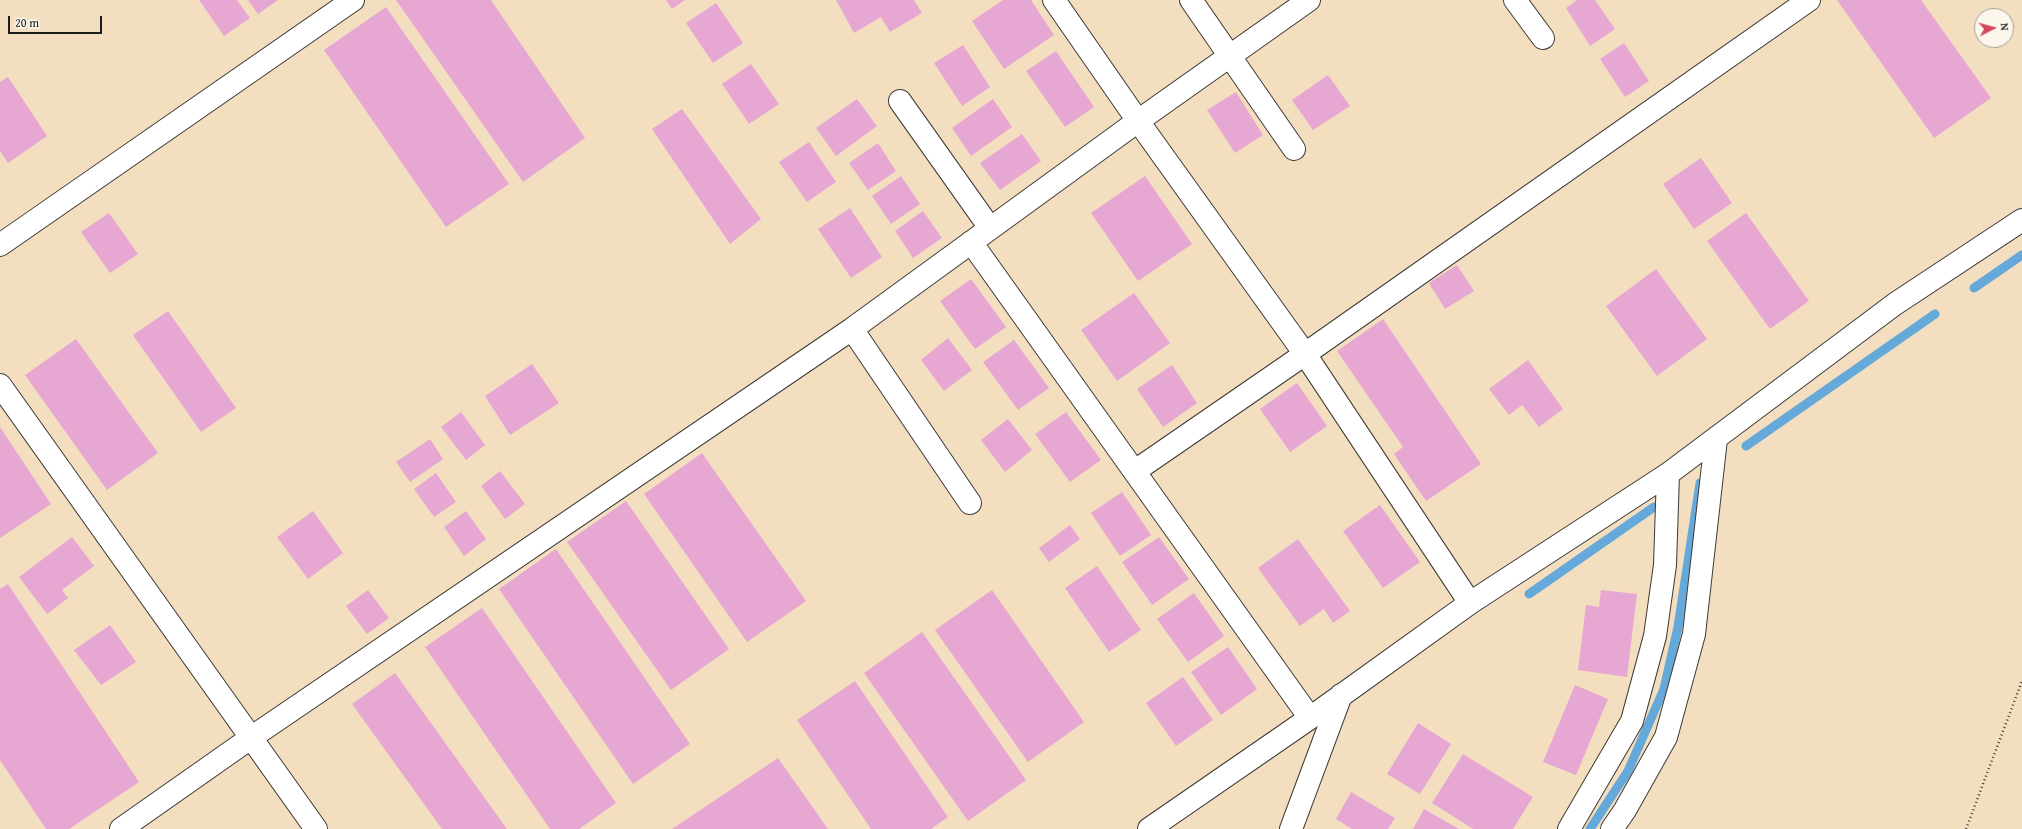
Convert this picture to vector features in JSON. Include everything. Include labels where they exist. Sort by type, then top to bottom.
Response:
[{"type":"street","points":[[0,245],[353,0]]},
{"type":"street","points":[[1054,0],[1305,354],[1470,603]]},
{"type":"street","points":[[1191,0],[1294,149]]},
{"type":"street","points":[[121,829],[252,737],[852,329],[1138,120],[1309,0]]},
{"type":"street","points":[[1515,0],[1543,38]]},
{"type":"street","points":[[1135,471],[1305,354],[1810,0]]},
{"type":"street","points":[[900,101],[990,228]]},
{"type":"street","points":[[1149,829],[1310,718],[1470,603],[1668,474],[1896,304],[2022,220]]},
{"type":"street","points":[[971,242],[1310,718]]},
{"type":"street","points":[[852,329],[970,503]]},
{"type":"street","points":[[0,385],[252,737],[316,829]]},
{"type":"street","points":[[1612,829],[1625,810],[1666,738],[1694,634],[1716,439]]},
{"type":"street","points":[[1569,829],[1632,721],[1655,636],[1665,565],[1668,474]]},
{"type":"street","points":[[1292,829],[1342,695]]},
{"type":"path","points":[[1966,829],[2022,681]]},
{"type":"building","points":[[199,0],[237,0],[250,18],[224,36]]},
{"type":"building","points":[[248,0],[278,0],[258,14]]},
{"type":"building","points":[[396,0],[491,0],[585,138],[523,182]]},
{"type":"building","points":[[666,0],[685,0],[672,9]]},
{"type":"building","points":[[836,0],[914,0],[922,13],[890,32],[881,17],[854,33]]},
{"type":"building","points":[[1003,0],[1031,0],[1054,35],[1004,69],[972,21]]},
{"type":"building","points":[[1577,0],[1595,0],[1615,29],[1590,46],[1566,8]]},
{"type":"building","points":[[1837,0],[1921,0],[1991,98],[1934,138]]},
{"type":"building","points":[[716,3],[743,43],[713,63],[686,23]]},
{"type":"building","points":[[386,7],[509,184],[446,227],[324,50]]},
{"type":"building","points":[[1624,43],[1649,81],[1625,97],[1600,59]]},
{"type":"building","points":[[963,45],[990,87],[962,106],[934,63]]},
{"type":"building","points":[[1056,51],[1094,107],[1065,127],[1026,71]]},
{"type":"building","points":[[751,64],[779,104],[749,124],[722,84]]},
{"type":"building","points":[[1328,75],[1350,106],[1313,130],[1292,100]]},
{"type":"building","points":[[8,77],[47,136],[8,163],[0,151],[0,82]]},
{"type":"building","points":[[1236,92],[1263,135],[1235,153],[1207,110]]},
{"type":"building","points":[[857,99],[877,126],[836,156],[816,128]]},
{"type":"building","points":[[993,99],[1012,127],[971,156],[952,128]]},
{"type":"building","points":[[682,109],[761,219],[730,244],[652,129]]},
{"type":"building","points":[[1022,134],[1041,161],[1000,190],[980,163]]},
{"type":"building","points":[[809,142],[836,182],[807,202],[779,162]]},
{"type":"building","points":[[878,143],[896,171],[868,190],[849,163]]},
{"type":"building","points":[[1701,158],[1732,203],[1694,229],[1663,184]]},
{"type":"building","points":[[901,176],[920,204],[891,224],[872,196]]},
{"type":"building","points":[[1145,176],[1192,244],[1138,281],[1091,213]]},
{"type":"building","points":[[850,208],[882,257],[851,278],[818,229]]},
{"type":"building","points":[[923,211],[942,238],[913,258],[895,231]]},
{"type":"building","points":[[109,213],[138,254],[110,273],[81,232]]},
{"type":"building","points":[[1746,213],[1809,301],[1770,329],[1707,241]]},
{"type":"building","points":[[1457,265],[1474,291],[1445,309],[1429,283]]},
{"type":"building","points":[[1656,269],[1707,339],[1657,376],[1606,306]]},
{"type":"building","points":[[971,279],[1006,327],[975,349],[940,301]]},
{"type":"building","points":[[1134,293],[1170,343],[1117,381],[1081,330]]},
{"type":"building","points":[[168,311],[236,408],[201,432],[133,335]]},
{"type":"building","points":[[1383,319],[1481,464],[1426,501],[1394,454],[1403,447],[1337,351]]},
{"type":"building","points":[[948,338],[972,370],[944,391],[921,360]]},
{"type":"building","points":[[76,339],[158,453],[107,490],[25,375]]},
{"type":"building","points":[[1014,340],[1049,388],[1018,410],[983,362]]},
{"type":"building","points":[[1528,360],[1563,409],[1539,427],[1522,405],[1509,415],[1489,389]]},
{"type":"building","points":[[532,364],[559,403],[510,435],[485,396]]},
{"type":"building","points":[[1172,365],[1197,403],[1163,427],[1137,389]]},
{"type":"building","points":[[1297,383],[1327,426],[1290,452],[1260,409]]},
{"type":"building","points":[[461,412],[485,445],[466,460],[441,427]]},
{"type":"building","points":[[1066,412],[1101,460],[1070,482],[1035,434]]},
{"type":"building","points":[[1008,419],[1032,450],[1005,472],[981,440]]},
{"type":"building","points":[[0,427],[51,504],[0,538]]},
{"type":"building","points":[[430,439],[443,459],[410,482],[396,462]]},
{"type":"building","points":[[702,453],[806,601],[747,642],[644,494]]},
{"type":"building","points":[[500,471],[525,504],[505,519],[481,486]]},
{"type":"building","points":[[436,473],[456,502],[434,517],[414,489]]},
{"type":"building","points":[[1122,492],[1151,535],[1120,556],[1091,513]]},
{"type":"building","points":[[626,501],[729,649],[671,690],[567,542]]},
{"type":"building","points":[[1380,505],[1420,562],[1383,588],[1343,531]]},
{"type":"building","points":[[313,511],[343,553],[308,579],[277,537]]},
{"type":"building","points":[[466,511],[486,539],[464,556],[444,527]]},
{"type":"building","points":[[1070,525],[1080,539],[1049,562],[1039,548]]},
{"type":"building","points":[[72,537],[94,566],[62,590],[68,598],[47,614],[19,577]]},
{"type":"building","points":[[1159,537],[1189,579],[1152,605],[1122,562]]},
{"type":"building","points":[[1298,539],[1350,611],[1333,623],[1324,609],[1300,626],[1258,568]]},
{"type":"building","points":[[556,549],[690,744],[633,784],[499,589]]},
{"type":"building","points":[[1097,566],[1141,630],[1109,652],[1065,588]]},
{"type":"building","points":[[8,584],[139,782],[69,829],[46,829],[0,760],[0,589]]},
{"type":"building","points":[[368,590],[389,618],[367,634],[346,606]]},
{"type":"building","points":[[992,590],[1084,722],[1028,762],[935,630]]},
{"type":"building","points":[[1601,590],[1637,594],[1627,677],[1578,670],[1586,605],[1599,607]]},
{"type":"building","points":[[1194,593],[1224,636],[1188,662],[1157,619]]},
{"type":"building","points":[[482,608],[616,803],[579,829],[550,829],[425,647]]},
{"type":"building","points":[[110,625],[136,662],[101,685],[74,650]]},
{"type":"building","points":[[922,632],[1026,780],[968,821],[864,673]]},
{"type":"building","points":[[1228,647],[1257,689],[1221,715],[1191,672]]},
{"type":"building","points":[[395,673],[507,829],[442,829],[352,704]]},
{"type":"building","points":[[1183,677],[1213,720],[1176,746],[1146,703]]},
{"type":"building","points":[[855,681],[948,817],[931,829],[871,829],[797,720]]},
{"type":"building","points":[[1575,685],[1608,699],[1576,775],[1543,762]]},
{"type":"building","points":[[1418,723],[1451,744],[1420,794],[1387,774]]},
{"type":"building","points":[[1463,754],[1533,797],[1513,829],[1473,829],[1432,803]]},
{"type":"building","points":[[778,758],[828,829],[672,829]]},
{"type":"building","points":[[1351,792],[1395,818],[1388,829],[1352,829],[1336,819]]},
{"type":"building","points":[[1424,809],[1459,829],[1413,829]]},
{"type":"waterway","points":[[1974,288],[2022,255]]},
{"type":"waterway","points":[[1746,446],[1935,314]]},
{"type":"waterway","points":[[1590,829],[1628,771],[1664,689],[1678,627],[1700,483]]},
{"type":"waterway","points":[[1529,594],[1654,507]]}]
